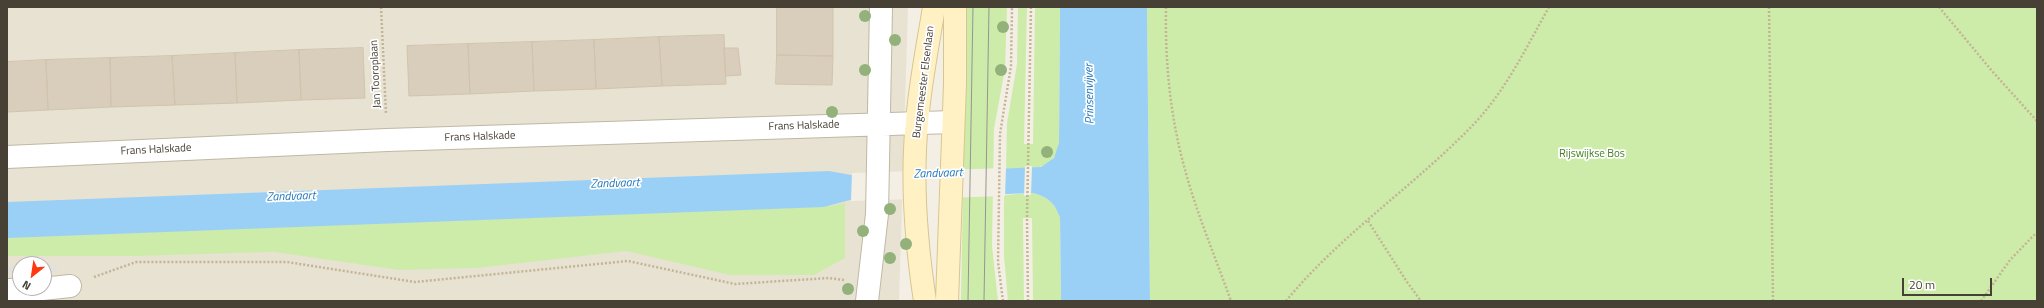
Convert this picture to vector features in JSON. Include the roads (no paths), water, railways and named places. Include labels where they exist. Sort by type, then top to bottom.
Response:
[{"type":"main road","name":"Burgemeester Elsenlaan","points":[[925,301],[915,199],[914,171],[917,123],[934,7]]},
{"type":"main road","points":[[947,301],[956,7]]},
{"type":"street","points":[[867,292],[875,240],[877,200],[881,7]]},
{"type":"street","name":"Frans Halskade","points":[[7,157],[387,140],[953,122]]},
{"type":"street","points":[[52,290],[70,286]]},
{"type":"water","points":[[1060,7],[1147,7],[1150,301],[1061,301],[1060,218],[1056,208],[1050,201],[1043,196],[1033,193],[850,200],[824,207],[7,238],[7,202],[829,171],[851,175],[1041,167],[1054,158],[1059,143]]},
{"type":"tram line","points":[[968,301],[973,7]]},
{"type":"tram line","points":[[984,301],[989,7]]},
{"type":"water label","name":"Prinsenvijver","points":[[1090,94]]},
{"type":"water label","name":"Zandvaart","points":[[938,174]]},
{"type":"water label","name":"Zandvaart","points":[[615,184]]},
{"type":"water label","name":"Zandvaart","points":[[291,197]]},
{"type":"park label","name":"Rijswijkse Bos","points":[[1592,154]]}]
